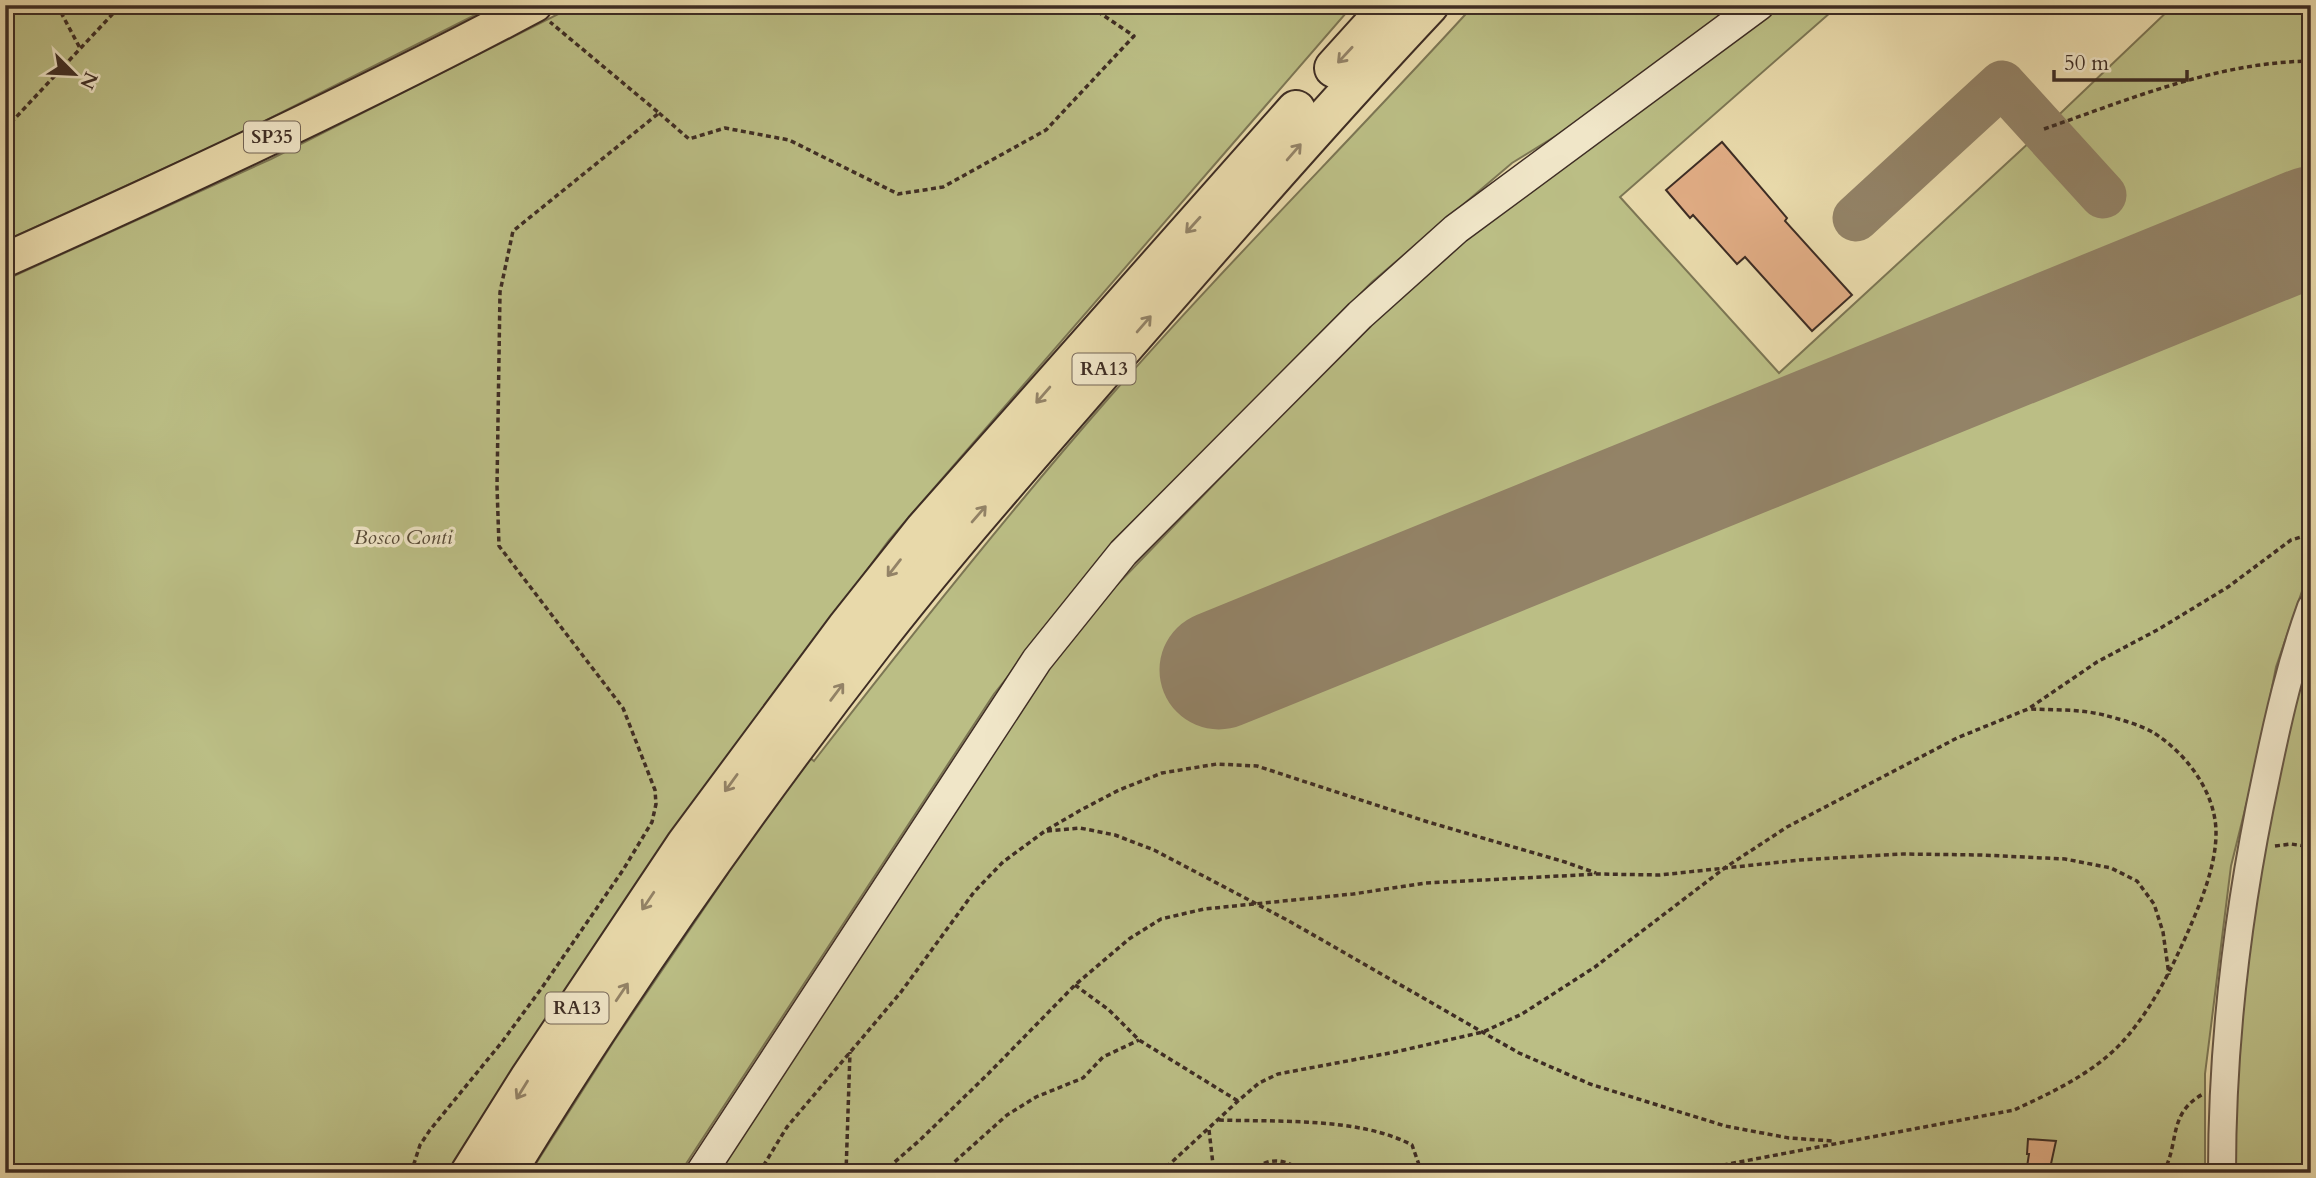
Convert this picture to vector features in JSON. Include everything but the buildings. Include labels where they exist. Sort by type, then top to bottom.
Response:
[{"type":"highway","points":[[783,737],[924,530],[1391,5]]},
{"type":"highway","name":"RA13","points":[[470,1173],[529,1079],[783,737],[1339,101],[1429,5]]},
{"type":"highway","name":"RA13","points":[[506,1173],[634,975],[699,853]]},
{"type":"main road","points":[[701,1173],[1037,660],[1124,553],[1360,315],[1457,229],[1759,5]]},
{"type":"main road","name":"SP35","points":[[5,260],[187,178],[534,6]]},
{"type":"street","points":[[2222,1173],[2222,1089],[2232,978],[2251,848],[2287,683],[2311,607]]},
{"type":"path","points":[[57,5],[81,50]]},
{"type":"path","points":[[5,130],[121,5]]},
{"type":"path","points":[[534,6],[689,139],[725,128],[789,140],[898,194],[943,187],[1046,130],[1134,36],[1088,5]]},
{"type":"path","points":[[2044,129],[2149,92],[2220,72],[2311,61]]},
{"type":"path","points":[[411,1173],[420,1144],[541,989],[623,870],[652,822],[656,804],[655,790],[623,708],[499,546],[497,486],[500,292],[513,231],[659,113]]},
{"type":"path","points":[[1160,1173],[1259,1083],[1278,1073],[1395,1052],[1483,1032],[1522,1014],[1595,967],[1726,867],[1787,827],[1957,738],[2028,709],[2097,662],[2159,629],[2228,587],[2291,540],[2311,534]]},
{"type":"path","points":[[1681,1173],[2014,1110],[2053,1093],[2090,1070],[2124,1040],[2169,975],[2210,873],[2216,832],[2208,792],[2187,761],[2153,733],[2103,715],[2028,709]]},
{"type":"path","points":[[759,1173],[787,1127],[901,992],[974,892],[1003,862],[1045,831],[1119,790],[1163,773],[1217,764],[1257,766],[1598,874]]},
{"type":"path","points":[[1045,831],[1080,828],[1115,835],[1154,850],[1289,921],[1519,1053],[1590,1084],[1725,1126],[1788,1138],[1840,1141]]},
{"type":"path","points":[[2251,848],[2291,844],[2311,848]]},
{"type":"path","points":[[882,1173],[978,1084],[1075,985],[1129,939],[1161,919],[1204,909],[1252,902],[1353,894],[1426,883],[1598,874],[1660,875],[1800,860],[1916,854],[2065,859],[2111,867],[2137,881],[2154,904],[2163,932],[2169,975]]},
{"type":"path","points":[[1075,985],[1109,1010],[1139,1040],[1238,1101]]},
{"type":"path","points":[[942,1173],[1007,1115],[1035,1097],[1083,1078],[1103,1057],[1139,1040]]},
{"type":"path","points":[[846,1173],[850,1052]]},
{"type":"path","points":[[2163,1173],[2180,1115],[2189,1101],[2206,1092],[2222,1089]]},
{"type":"path","points":[[1218,1120],[1300,1122],[1394,1135],[1412,1145],[1422,1173]]},
{"type":"path","points":[[1209,1129],[1214,1173]]},
{"type":"path","points":[[1250,1173],[1261,1163],[1276,1160],[1294,1164],[1304,1173]]},
{"type":"green space","points":[[5,5],[495,5],[231,138],[5,241]]},
{"type":"green space","name":"Bosco Conti","points":[[576,5],[1353,5],[889,540],[758,718],[814,761],[958,578],[1107,400],[1197,300],[1474,5],[1737,5],[1588,116],[1512,163],[1372,282],[1111,547],[994,694],[680,1173],[530,1173],[614,1041],[728,873],[670,839],[449,1173],[5,1173],[5,280],[271,159]]},
{"type":"green space","points":[[1782,5],[1839,5],[1620,197],[1779,373],[2044,129],[2174,5],[2311,5],[2311,565],[2276,667],[2260,749],[2231,866],[2205,1074],[2205,1173],[718,1173],[1031,688],[1084,619],[1328,364],[1473,233]]},
{"type":"green space","points":[[2311,641],[2311,1173],[2235,1173],[2234,1073],[2249,924],[2271,804]]},
{"type":"taxiway","points":[[1856,218],[2002,84],[2103,195]]},
{"type":"runway","points":[[1219,670],[2311,226]]}]
